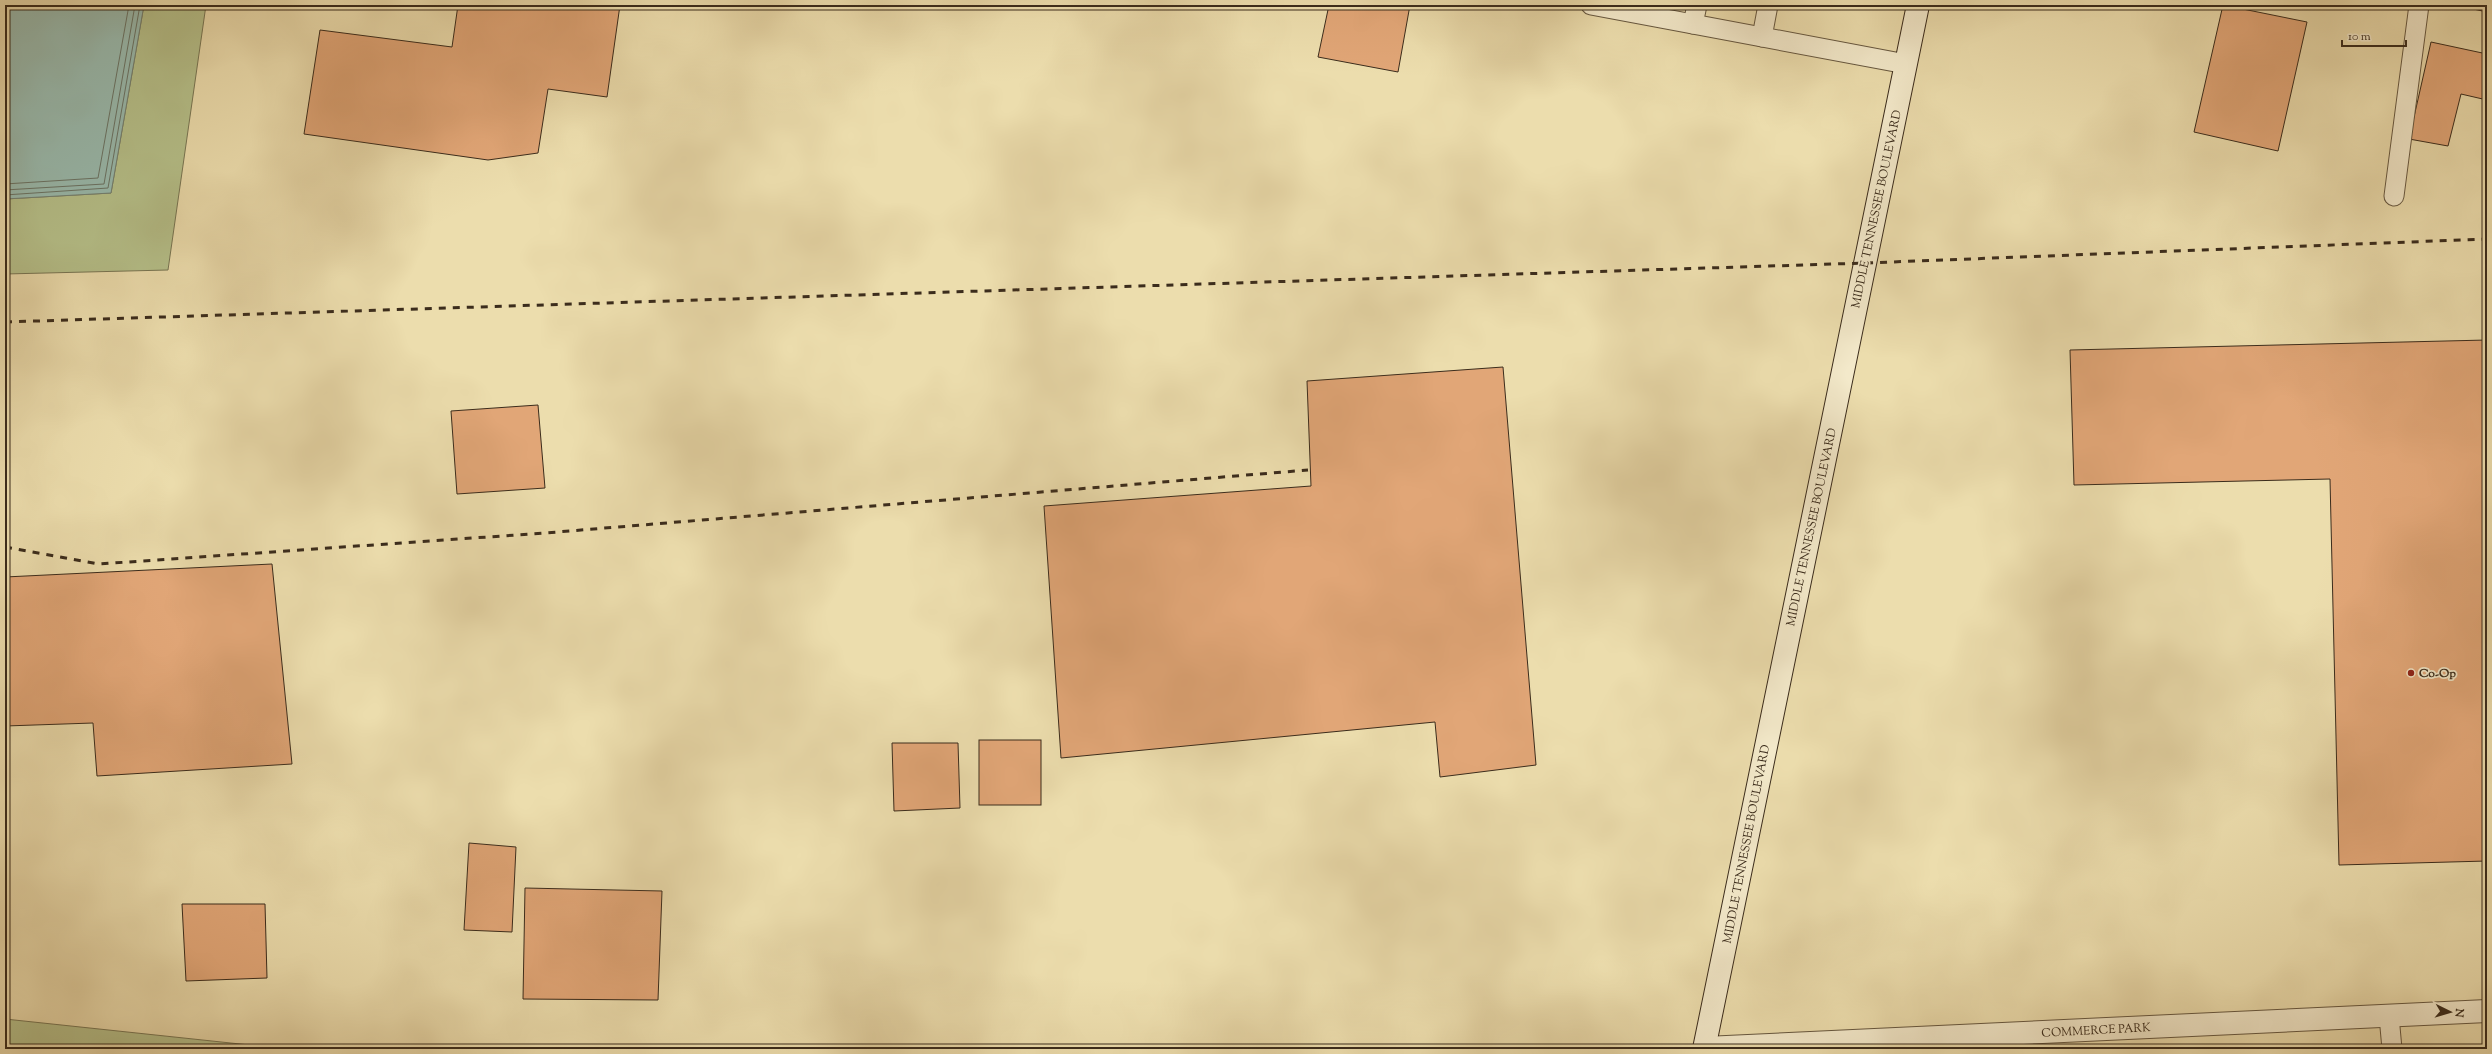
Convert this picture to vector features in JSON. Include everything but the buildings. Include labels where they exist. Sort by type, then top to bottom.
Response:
[{"type":"main road","name":"MIDDLE TENNESSEE BOULEVARD","points":[[1704,1049],[1918,5]]},
{"type":"main road","name":"COMMERCE PARK","points":[[1704,1049],[1988,1042],[2487,1011]]},
{"type":"lane","points":[[1591,5],[1906,64]]},
{"type":"lane","points":[[1693,24],[1697,5]]},
{"type":"lane","points":[[1762,37],[1768,5]]},
{"type":"lane","points":[[2394,196],[2419,5]]},
{"type":"lane","points":[[2389,1016],[2392,1049]]},
{"type":"green space","points":[[144,5],[206,5],[168,270],[5,274],[5,199],[111,193]]},
{"type":"green space","points":[[5,1019],[287,1049],[5,1049]]},
{"type":"water","points":[[5,5],[144,5],[111,193],[5,199]]},
{"type":"railway","points":[[5,322],[1865,263],[2487,239]]},
{"type":"railway","points":[[5,547],[99,564],[545,533],[1308,470]]},
{"type":"place","name":"Co-Op","points":[[2411,673]]}]
